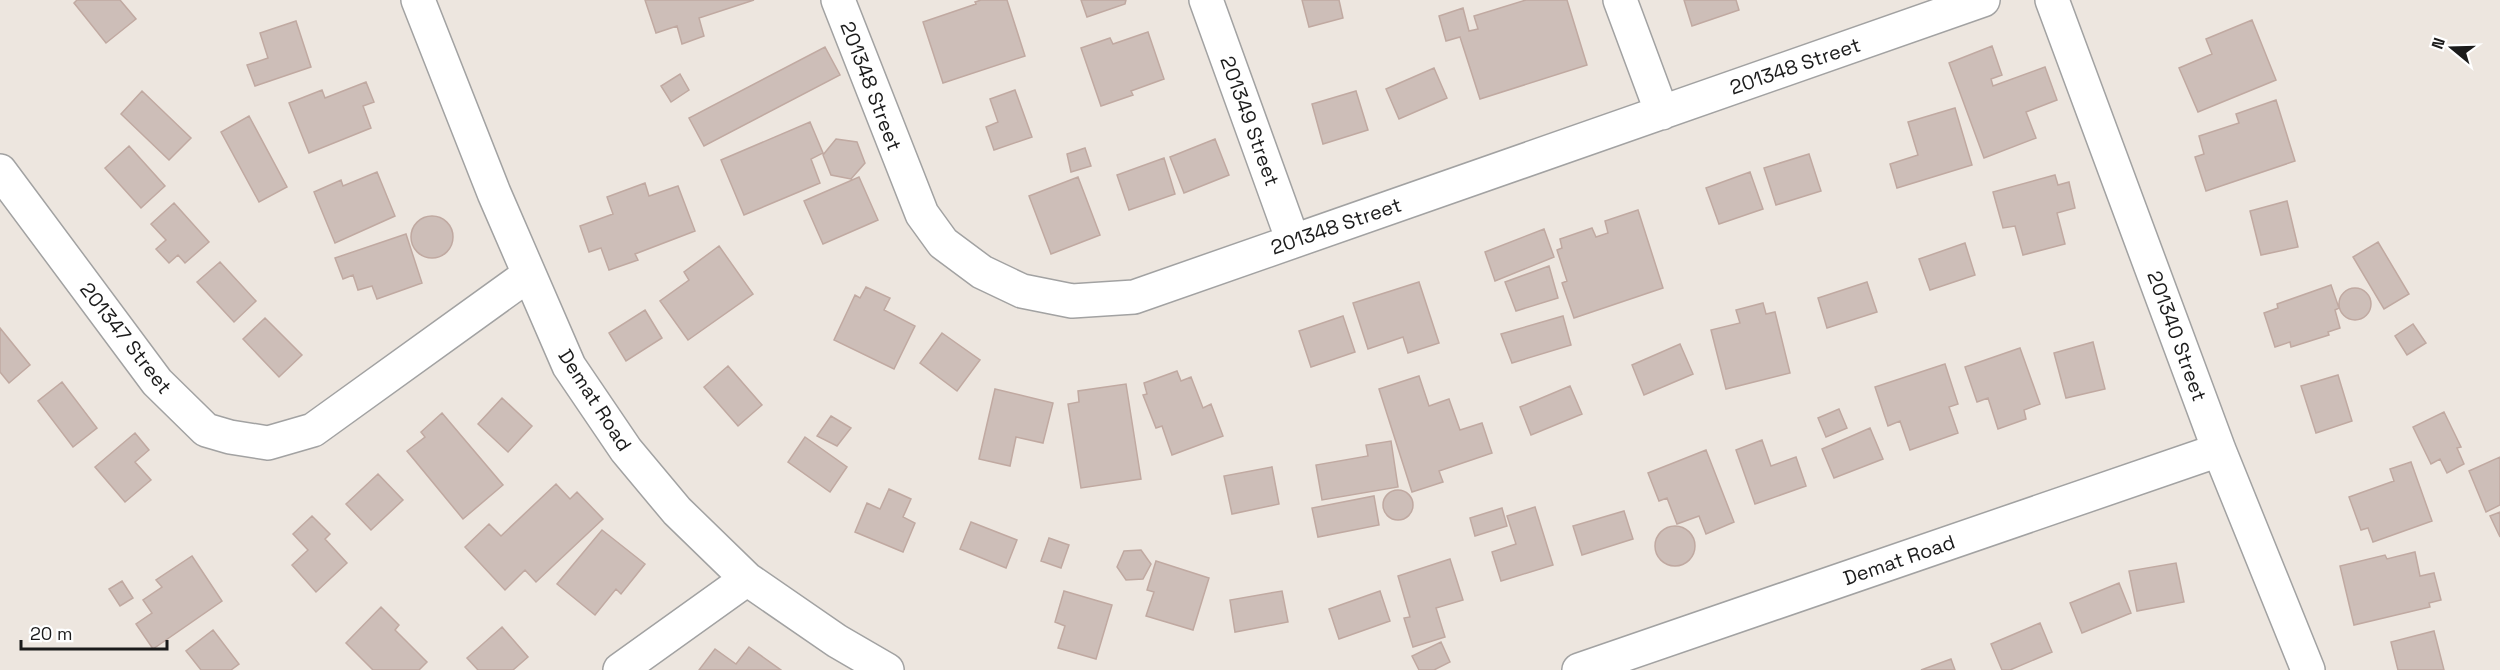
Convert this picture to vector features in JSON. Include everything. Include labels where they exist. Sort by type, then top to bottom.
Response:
[{"type":"street","name":"Demat Road","points":[[418,0],[528,275],[569,366],[626,450],[677,511],[747,579],[837,641],[887,670]]},
{"type":"street","name":"201348 Street","points":[[838,0],[922,214],[943,243],[982,272],[1022,291],[1071,301],[1134,297],[1983,0]]},
{"type":"street","name":"201349 Street","points":[[1206,0],[1293,241]]},
{"type":"street","points":[[1620,0],[1662,113]]},
{"type":"street","name":"201340 Street","points":[[2052,0],[2219,450],[2308,670]]},
{"type":"street","name":"201347 Street","points":[[0,171],[157,382],[206,430],[230,437],[268,443],[314,430],[528,275]]},
{"type":"street","name":"Demat Road","points":[[1579,670],[2219,450]]},
{"type":"street","points":[[620,670],[747,579]]},
{"type":"building","points":[[77,0],[120,0],[136,19],[106,43],[74,3]]},
{"type":"building","points":[[645,0],[754,0],[699,18],[704,36],[682,44],[677,26],[656,33]]},
{"type":"building","points":[[1007,0],[1025,56],[943,83],[923,22],[976,4],[975,2]]},
{"type":"building","points":[[1081,0],[1126,0],[1125,4],[1087,17]]},
{"type":"building","points":[[1302,0],[1339,0],[1343,18],[1309,27]]},
{"type":"building","points":[[1526,0],[1567,0],[1587,65],[1480,99],[1460,37],[1446,41],[1439,16],[1463,8],[1469,31],[1478,29],[1474,16]]},
{"type":"building","points":[[1684,0],[1736,0],[1739,10],[1692,26]]},
{"type":"building","points":[[2252,20],[2276,80],[2198,112],[2179,68],[2212,54],[2206,39]]},
{"type":"building","points":[[296,21],[311,67],[255,86],[247,65],[268,58],[260,33]]},
{"type":"building","points":[[1148,32],[1164,79],[1131,91],[1133,95],[1101,106],[1081,48],[1110,38],[1113,44]]},
{"type":"building","points":[[1992,46],[2002,75],[1991,79],[1993,86],[2045,67],[2057,100],[2026,112],[2036,138],[1984,158],[1949,63]]},
{"type":"building","points":[[825,47],[840,75],[704,146],[689,118]]},
{"type":"building","points":[[1434,68],[1447,98],[1399,119],[1386,89]]},
{"type":"building","points":[[680,74],[689,90],[671,102],[661,86]]},
{"type":"building","points":[[366,82],[374,102],[363,106],[371,128],[309,153],[289,103],[322,90],[325,98]]},
{"type":"building","points":[[1015,90],[1032,137],[994,150],[986,127],[998,122],[990,99]]},
{"type":"building","points":[[142,91],[191,138],[169,160],[121,114]]},
{"type":"building","points":[[1356,91],[1368,130],[1323,144],[1312,104]]},
{"type":"building","points":[[2276,100],[2295,161],[2206,191],[2195,157],[2204,154],[2199,136],[2239,123],[2236,114]]},
{"type":"building","points":[[1955,108],[1972,165],[1897,188],[1890,164],[1918,155],[1908,122]]},
{"type":"building","points":[[249,116],[287,187],[259,202],[221,132]]},
{"type":"building","points":[[810,122],[823,153],[811,159],[820,183],[744,215],[721,160]]},
{"type":"building","points":[[836,139],[857,142],[865,163],[851,179],[831,175],[823,155]]},
{"type":"building","points":[[1215,139],[1229,175],[1184,193],[1170,157]]},
{"type":"building","points":[[129,146],[165,186],[141,208],[105,168]]},
{"type":"building","points":[[1085,148],[1091,166],[1071,172],[1067,154]]},
{"type":"building","points":[[1809,154],[1821,191],[1776,205],[1764,168]]},
{"type":"building","points":[[1164,158],[1175,194],[1129,210],[1117,175]]},
{"type":"building","points":[[377,172],[395,216],[335,243],[314,192],[341,180],[343,186]]},
{"type":"building","points":[[1750,172],[1763,209],[1719,224],[1706,188]]},
{"type":"building","points":[[2055,175],[2058,185],[2069,182],[2075,208],[2057,213],[2065,244],[2023,255],[2015,226],[2003,228],[1993,192]]},
{"type":"building","points":[[859,177],[878,220],[823,244],[804,201]]},
{"type":"building","points":[[1078,177],[1100,235],[1051,254],[1029,196]]},
{"type":"building","points":[[645,183],[649,196],[678,186],[695,231],[635,254],[638,260],[609,270],[601,248],[589,252],[580,226],[613,214],[607,197]]},
{"type":"building","points":[[2287,201],[2298,247],[2261,255],[2250,211]]},
{"type":"building","points":[[174,203],[209,242],[185,263],[178,255],[169,263],[156,249],[166,240],[151,224]]},
{"type":"building","points":[[1638,210],[1663,288],[1574,318],[1562,283],[1567,281],[1557,250],[1562,248],[1560,239],[1592,228],[1596,237],[1608,233],[1605,221]]},
{"type":"building","points":[[432,216],[447,222],[453,237],[447,252],[432,258],[417,252],[411,237],[417,222]]},
{"type":"building","points":[[1544,229],[1554,257],[1495,281],[1485,252]]},
{"type":"building","points":[[406,234],[422,283],[377,299],[372,286],[358,290],[353,275],[343,279],[335,258]]},
{"type":"building","points":[[2378,242],[2409,294],[2384,309],[2353,257]]},
{"type":"building","points":[[1965,243],[1975,275],[1930,290],[1919,259]]},
{"type":"building","points":[[719,246],[753,294],[688,340],[660,301],[689,280],[684,272]]},
{"type":"building","points":[[220,262],[256,301],[234,322],[197,282]]},
{"type":"building","points":[[1549,266],[1558,298],[1516,311],[1505,282]]},
{"type":"building","points":[[1419,282],[1439,343],[1408,353],[1403,337],[1368,349],[1353,303]]},
{"type":"building","points":[[1867,282],[1877,312],[1827,328],[1818,298]]},
{"type":"building","points":[[2331,285],[2339,308],[2335,310],[2340,328],[2328,332],[2329,335],[2291,347],[2290,342],[2275,347],[2264,313],[2278,308],[2277,304]]},
{"type":"building","points":[[866,287],[890,298],[884,310],[915,326],[894,369],[834,340],[855,295],[860,298]]},
{"type":"building","points":[[2355,288],[2366,293],[2371,304],[2366,315],[2355,320],[2344,315],[2339,304],[2344,293]]},
{"type":"building","points":[[1763,303],[1766,314],[1775,312],[1790,373],[1726,389],[1711,330],[1740,323],[1736,310]]},
{"type":"building","points":[[645,310],[662,338],[626,361],[609,333]]},
{"type":"building","points":[[1343,316],[1355,352],[1311,367],[1299,331]]},
{"type":"building","points":[[1563,316],[1571,345],[1512,363],[1501,334]]},
{"type":"building","points":[[265,318],[302,355],[279,377],[243,339]]},
{"type":"building","points":[[2413,324],[2426,343],[2407,355],[2395,336]]},
{"type":"building","points":[[0,328],[30,365],[9,383],[0,372]]},
{"type":"building","points":[[942,333],[980,360],[957,391],[920,363]]},
{"type":"building","points":[[2093,342],[2105,389],[2066,398],[2054,353]]},
{"type":"building","points":[[1680,344],[1693,374],[1644,395],[1632,365]]},
{"type":"building","points":[[2020,348],[2040,404],[2024,410],[2026,419],[1998,429],[1988,398],[1977,402],[1965,367]]},
{"type":"building","points":[[1945,364],[1958,404],[1949,407],[1958,433],[1910,450],[1900,421],[1888,426],[1875,387]]},
{"type":"building","points":[[728,366],[762,405],[738,426],[704,387]]},
{"type":"building","points":[[1177,371],[1181,381],[1191,377],[1203,408],[1211,404],[1223,436],[1172,455],[1162,426],[1156,428],[1143,395],[1147,394],[1144,383]]},
{"type":"building","points":[[2338,375],[2352,421],[2316,433],[2301,386]]},
{"type":"building","points":[[1419,376],[1429,406],[1449,399],[1460,430],[1482,423],[1492,453],[1439,471],[1443,482],[1412,492],[1379,389]]},
{"type":"building","points":[[62,382],[97,428],[73,447],[38,401]]},
{"type":"building","points":[[1126,384],[1141,479],[1081,488],[1068,404],[1079,402],[1078,391]]},
{"type":"building","points":[[1570,386],[1582,414],[1531,435],[1520,407]]},
{"type":"building","points":[[995,389],[1053,403],[1043,443],[1016,437],[1010,466],[979,459]]},
{"type":"building","points":[[502,398],[532,426],[508,452],[478,424]]},
{"type":"building","points":[[1839,409],[1847,428],[1826,437],[1818,418]]},
{"type":"building","points":[[2444,412],[2461,447],[2457,448],[2464,464],[2447,473],[2440,459],[2431,464],[2413,427]]},
{"type":"building","points":[[442,413],[503,485],[463,519],[407,451],[425,437],[421,432]]},
{"type":"building","points":[[831,416],[851,428],[837,446],[817,436]]},
{"type":"building","points":[[1870,428],[1883,459],[1834,478],[1822,449]]},
{"type":"building","points":[[135,433],[149,450],[135,462],[151,480],[125,502],[95,467]]},
{"type":"building","points":[[805,437],[847,467],[830,492],[788,462]]},
{"type":"building","points":[[1762,440],[1771,466],[1796,457],[1806,486],[1755,504],[1736,450]]},
{"type":"building","points":[[1391,441],[1398,487],[1322,500],[1316,465],[1368,456],[1366,445]]},
{"type":"building","points":[[1706,450],[1734,522],[1706,534],[1699,516],[1677,524],[1667,498],[1659,501],[1648,473]]},
{"type":"building","points":[[2500,457],[2500,505],[2486,512],[2469,471]]},
{"type":"building","points":[[2411,462],[2432,521],[2373,542],[2368,528],[2361,530],[2349,497],[2394,481],[2390,469]]},
{"type":"building","points":[[1272,467],[1279,504],[1232,514],[1224,476]]},
{"type":"building","points":[[378,474],[403,500],[371,530],[346,504]]},
{"type":"building","points":[[556,484],[570,499],[577,492],[603,519],[536,582],[525,570],[505,590],[465,547],[489,524],[501,536]]},
{"type":"building","points":[[889,489],[911,499],[903,517],[915,523],[903,552],[855,532],[867,503],[880,509]]},
{"type":"building","points":[[1398,490],[1409,494],[1413,505],[1409,516],[1398,520],[1387,516],[1383,505],[1387,494]]},
{"type":"building","points":[[1374,496],[1379,525],[1318,537],[1312,508]]},
{"type":"building","points":[[1535,507],[1553,565],[1501,581],[1492,552],[1516,544],[1507,516]]},
{"type":"building","points":[[1502,508],[1507,526],[1475,536],[1470,518]]},
{"type":"building","points":[[1624,511],[1633,539],[1582,555],[1573,526]]},
{"type":"building","points":[[2500,512],[2500,537],[2490,516]]},
{"type":"building","points":[[312,516],[330,534],[325,539],[347,563],[316,592],[292,565],[308,550],[293,534]]},
{"type":"building","points":[[971,522],[1017,540],[1006,568],[960,549]]},
{"type":"building","points":[[1675,526],[1683,527],[1689,532],[1694,538],[1694,554],[1689,560],[1683,565],[1675,566],[1667,565],[1661,560],[1656,554],[1655,546],[1656,538],[1661,532],[1667,527]]},
{"type":"building","points":[[602,530],[645,564],[621,594],[616,589],[595,615],[557,584]]},
{"type":"building","points":[[1049,538],[1069,545],[1061,568],[1041,561]]},
{"type":"building","points":[[1141,550],[1151,564],[1143,579],[1126,580],[1117,567],[1124,551]]},
{"type":"building","points":[[2415,552],[2420,576],[2434,573],[2441,600],[2429,603],[2430,607],[2354,625],[2340,566],[2385,555],[2387,559]]},
{"type":"building","points":[[192,556],[222,601],[153,649],[136,624],[152,613],[143,600],[162,587],[156,580]]},
{"type":"building","points":[[1450,559],[1463,600],[1436,608],[1445,637],[1413,647],[1404,618],[1410,617],[1398,576]]},
{"type":"building","points":[[1156,561],[1209,578],[1193,630],[1146,616],[1154,592],[1147,590]]},
{"type":"building","points":[[2176,563],[2184,602],[2137,611],[2129,571]]},
{"type":"building","points":[[122,581],[133,598],[120,606],[109,589]]},
{"type":"building","points":[[2119,583],[2131,613],[2082,633],[2070,603]]},
{"type":"building","points":[[1064,591],[1112,605],[1096,659],[1058,648],[1065,626],[1055,622]]},
{"type":"building","points":[[1282,591],[1288,622],[1235,632],[1230,600]]},
{"type":"building","points":[[1380,591],[1390,621],[1339,639],[1329,609]]},
{"type":"building","points":[[381,607],[399,625],[395,630],[427,662],[419,670],[373,670],[346,643]]},
{"type":"building","points":[[2040,623],[2052,652],[2010,670],[2002,670],[1991,644]]},
{"type":"building","points":[[502,627],[528,657],[513,670],[478,670],[467,658]]},
{"type":"building","points":[[213,630],[239,664],[231,670],[201,670],[186,651]]},
{"type":"building","points":[[2434,631],[2444,670],[2398,670],[2391,642]]},
{"type":"building","points":[[1441,642],[1450,662],[1434,670],[1419,670],[1412,656]]},
{"type":"building","points":[[749,647],[781,670],[699,670],[715,649],[736,664]]},
{"type":"building","points":[[1951,659],[1955,670],[1921,670]]}]
